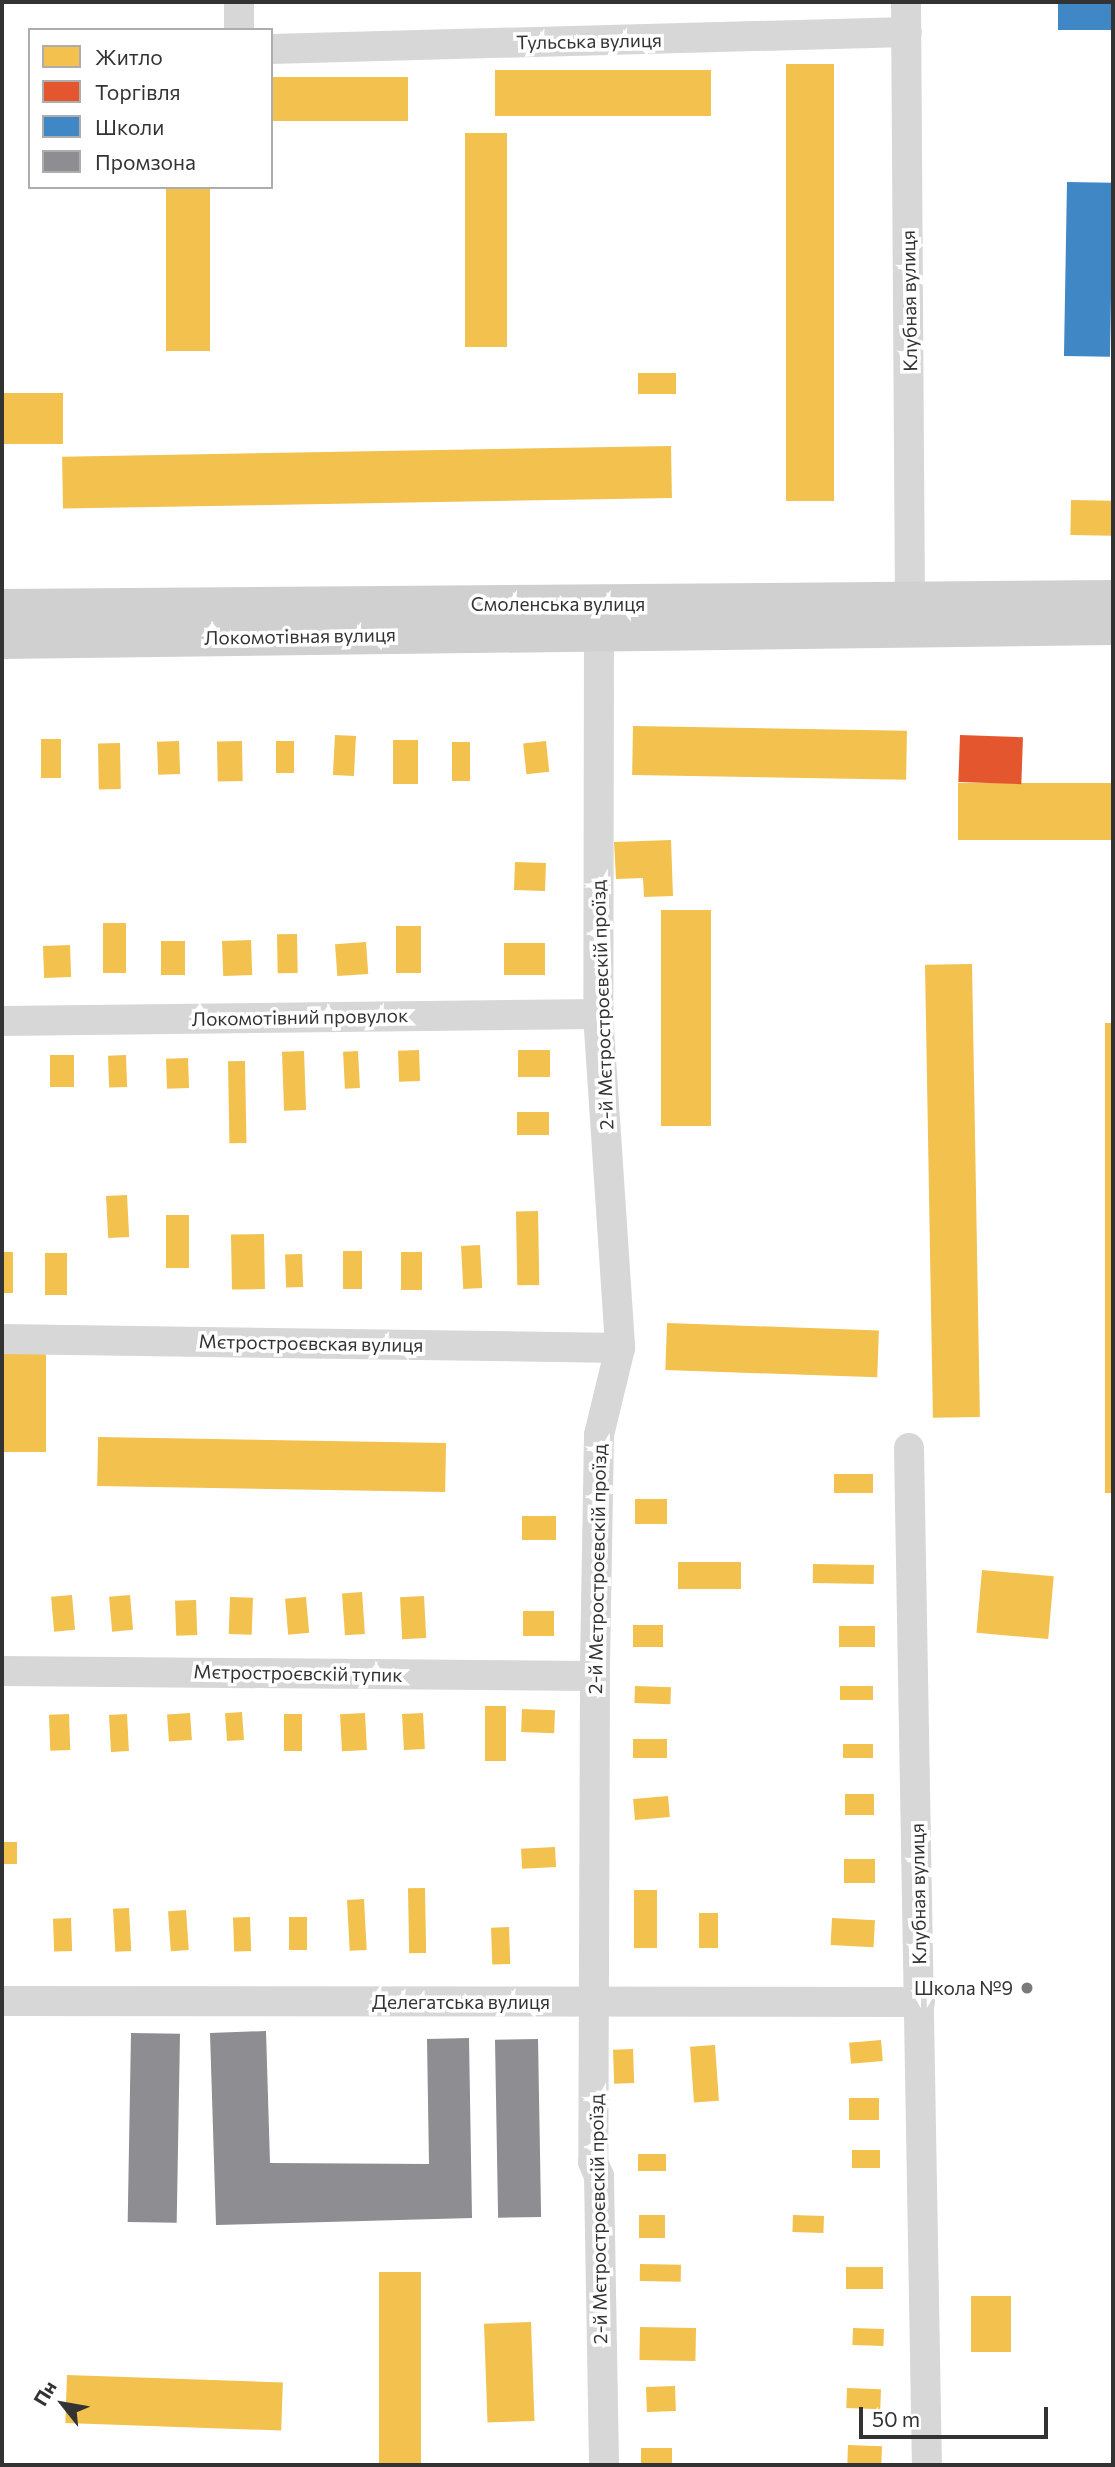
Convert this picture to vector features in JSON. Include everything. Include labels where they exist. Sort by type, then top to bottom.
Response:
[{"type":"street","points":[[239,2],[239,28]]},
{"type":"street","name":"Клубная вулиця","points":[[906,2],[910,601]]},
{"type":"street","name":"Тульська вулиця","points":[[273,49],[907,32]]},
{"type":"street","name":"Смоленська вулиця","points":[[2,608],[1113,599]]},
{"type":"street","name":"Смоленська вулиця","points":[[599,632],[1113,626]]},
{"type":"street","name":"Локомотівная вулиця","points":[[2,640],[599,632]]},
{"type":"street","name":"2-й Мєтростроєвскій проїзд","points":[[599,632],[598,1014],[620,1348],[599,1435],[595,1676],[597,2002],[593,2162],[599,2176],[604,2465]]},
{"type":"street","name":"Локомотівний провулок","points":[[2,1021],[598,1014]]},
{"type":"street","name":"Мєтростроєвская вулиця","points":[[2,1339],[620,1348]]},
{"type":"street","name":"Клубная вулиця","points":[[909,1448],[926,2465]]},
{"type":"street","name":"Мєтростроєвскій тупик","points":[[2,1671],[595,1676]]},
{"type":"street","name":"Делегатська вулиця","points":[[2,2001],[920,2002]]},
{"type":"building: Житло","points":[[786,64],[834,64],[834,501],[786,501]]},
{"type":"building: Житло","points":[[495,70],[711,70],[711,116],[495,116]]},
{"type":"building: Житло","points":[[273,77],[408,77],[408,121],[273,121]]},
{"type":"building: Житло","points":[[465,133],[507,133],[507,347],[465,347]]},
{"type":"building: Житло","points":[[166,189],[210,189],[210,351],[166,351]]},
{"type":"building: Житло","points":[[638,373],[676,373],[676,394],[638,394]]},
{"type":"building: Житло","points":[[2,393],[63,393],[63,444],[2,444]]},
{"type":"building: Житло","points":[[671,446],[672,498],[63,509],[62,457]]},
{"type":"building: Житло","points":[[1071,500],[1113,501],[1112,536],[1070,535]]},
{"type":"building: Житло","points":[[633,726],[907,731],[906,780],[632,775]]},
{"type":"building: Житло","points":[[335,735],[356,736],[354,776],[333,775]]},
{"type":"building: Житло","points":[[41,739],[61,739],[61,778],[41,778]]},
{"type":"building: Житло","points":[[393,740],[418,740],[418,784],[393,784]]},
{"type":"building: Житло","points":[[179,741],[180,774],[158,775],[157,742]]},
{"type":"building: Житло","points":[[217,741],[242,741],[243,781],[218,781]]},
{"type":"building: Житло","points":[[276,741],[294,741],[294,773],[276,773]]},
{"type":"building: Житло","points":[[546,741],[549,772],[526,774],[523,743]]},
{"type":"building: Житло","points":[[452,742],[470,742],[470,781],[452,781]]},
{"type":"building: Житло","points":[[98,743],[120,743],[121,789],[99,789]]},
{"type":"building: Житло","points":[[958,783],[1113,783],[1113,840],[958,840]]},
{"type":"building: Житло","points":[[671,840],[673,896],[644,897],[643,878],[616,879],[614,842]]},
{"type":"building: Житло","points":[[515,862],[546,863],[545,891],[514,890]]},
{"type":"building: Житло","points":[[661,910],[711,910],[711,1126],[661,1126]]},
{"type":"building: Житло","points":[[103,923],[126,923],[126,973],[103,973]]},
{"type":"building: Житло","points":[[396,926],[421,926],[421,973],[396,973]]},
{"type":"building: Житло","points":[[277,934],[297,934],[298,973],[278,973]]},
{"type":"building: Житло","points":[[251,940],[252,975],[223,976],[222,941]]},
{"type":"building: Житло","points":[[161,941],[185,941],[185,975],[161,975]]},
{"type":"building: Житло","points":[[366,942],[368,974],[337,976],[335,944]]},
{"type":"building: Житло","points":[[504,943],[545,943],[545,975],[504,975]]},
{"type":"building: Житло","points":[[70,945],[71,977],[44,978],[43,946]]},
{"type":"building: Житло","points":[[972,964],[980,1417],[933,1418],[925,965]]},
{"type":"building: Житло","points":[[1105,1023],[1113,1023],[1113,1493],[1105,1493]]},
{"type":"building: Житло","points":[[419,1050],[420,1081],[399,1082],[398,1051]]},
{"type":"building: Житло","points":[[518,1050],[550,1050],[550,1077],[518,1077]]},
{"type":"building: Житло","points":[[304,1051],[306,1110],[284,1111],[282,1052]]},
{"type":"building: Житло","points":[[358,1051],[360,1088],[345,1089],[343,1052]]},
{"type":"building: Житло","points":[[50,1055],[74,1055],[74,1087],[50,1087]]},
{"type":"building: Житло","points":[[126,1055],[127,1087],[109,1088],[108,1056]]},
{"type":"building: Житло","points":[[188,1058],[189,1088],[167,1089],[166,1059]]},
{"type":"building: Житло","points":[[228,1061],[245,1061],[246,1143],[229,1143]]},
{"type":"building: Житло","points":[[517,1112],[549,1112],[549,1135],[517,1135]]},
{"type":"building: Житло","points":[[127,1195],[129,1237],[108,1238],[106,1196]]},
{"type":"building: Житло","points":[[516,1211],[538,1211],[539,1285],[517,1285]]},
{"type":"building: Житло","points":[[166,1215],[189,1215],[189,1268],[166,1268]]},
{"type":"building: Житло","points":[[264,1234],[265,1289],[232,1290],[231,1235]]},
{"type":"building: Житло","points":[[480,1245],[482,1288],[463,1289],[461,1246]]},
{"type":"building: Житло","points":[[343,1251],[362,1251],[362,1289],[343,1289]]},
{"type":"building: Житло","points":[[2,1252],[13,1252],[13,1293],[2,1293]]},
{"type":"building: Житло","points":[[401,1252],[422,1252],[422,1290],[401,1290]]},
{"type":"building: Житло","points":[[45,1253],[67,1253],[67,1295],[45,1295]]},
{"type":"building: Житло","points":[[302,1254],[303,1287],[286,1288],[285,1255]]},
{"type":"building: Житло","points":[[667,1323],[879,1330],[877,1377],[665,1370]]},
{"type":"building: Житло","points":[[2,1351],[46,1351],[46,1452],[2,1452]]},
{"type":"building: Житло","points":[[98,1437],[446,1443],[445,1492],[97,1486]]},
{"type":"building: Житло","points":[[834,1474],[873,1474],[873,1493],[834,1493]]},
{"type":"building: Житло","points":[[635,1499],[667,1499],[667,1524],[635,1524]]},
{"type":"building: Житло","points":[[522,1516],[556,1516],[556,1540],[522,1540]]},
{"type":"building: Житло","points":[[678,1562],[741,1562],[741,1589],[678,1589]]},
{"type":"building: Житло","points":[[813,1564],[874,1565],[874,1584],[813,1583]]},
{"type":"building: Житло","points":[[982,1570],[1054,1576],[1048,1639],[977,1633]]},
{"type":"building: Житло","points":[[362,1592],[365,1634],[345,1635],[342,1593]]},
{"type":"building: Житло","points":[[72,1595],[75,1630],[54,1632],[51,1597]]},
{"type":"building: Житло","points":[[130,1595],[133,1630],[112,1632],[109,1597]]},
{"type":"building: Житло","points":[[424,1596],[426,1638],[402,1639],[400,1597]]},
{"type":"building: Житло","points":[[230,1597],[253,1598],[252,1635],[229,1634]]},
{"type":"building: Житло","points":[[306,1597],[309,1633],[288,1635],[285,1599]]},
{"type":"building: Житло","points":[[196,1600],[197,1635],[176,1636],[175,1601]]},
{"type":"building: Житло","points":[[523,1611],[554,1611],[554,1636],[523,1636]]},
{"type":"building: Житло","points":[[633,1625],[663,1625],[663,1647],[633,1647]]},
{"type":"building: Житло","points":[[839,1626],[875,1626],[875,1647],[839,1647]]},
{"type":"building: Житло","points":[[635,1686],[671,1687],[670,1704],[634,1703]]},
{"type":"building: Житло","points":[[840,1686],[873,1686],[873,1700],[840,1700]]},
{"type":"building: Житло","points":[[485,1706],[506,1706],[506,1761],[485,1761]]},
{"type":"building: Житло","points":[[522,1709],[555,1710],[554,1733],[521,1732]]},
{"type":"building: Житло","points":[[242,1712],[244,1740],[227,1741],[225,1713]]},
{"type":"building: Житло","points":[[190,1713],[192,1740],[169,1742],[167,1715]]},
{"type":"building: Житло","points":[[365,1713],[367,1750],[342,1751],[340,1714]]},
{"type":"building: Житло","points":[[423,1713],[425,1749],[404,1750],[402,1714]]},
{"type":"building: Житло","points":[[69,1714],[70,1750],[50,1751],[49,1715]]},
{"type":"building: Житло","points":[[127,1714],[129,1751],[111,1752],[109,1715]]},
{"type":"building: Житло","points":[[284,1714],[302,1714],[302,1751],[284,1751]]},
{"type":"building: Житло","points":[[633,1739],[667,1739],[667,1758],[633,1758]]},
{"type":"building: Житло","points":[[843,1744],[873,1744],[873,1758],[843,1758]]},
{"type":"building: Житло","points":[[845,1794],[874,1794],[874,1815],[845,1815]]},
{"type":"building: Житло","points":[[668,1796],[670,1817],[635,1820],[633,1799]]},
{"type":"building: Житло","points":[[2,1842],[17,1842],[17,1864],[2,1864]]},
{"type":"building: Житло","points":[[555,1847],[556,1867],[522,1869],[521,1849]]},
{"type":"building: Житло","points":[[844,1859],[875,1859],[875,1883],[844,1883]]},
{"type":"building: Житло","points":[[408,1888],[425,1888],[426,1953],[409,1953]]},
{"type":"building: Житло","points":[[634,1890],[657,1890],[657,1948],[634,1948]]},
{"type":"building: Житло","points":[[364,1899],[367,1950],[350,1951],[347,1900]]},
{"type":"building: Житло","points":[[129,1908],[131,1951],[115,1952],[113,1909]]},
{"type":"building: Житло","points":[[186,1910],[189,1950],[171,1951],[168,1911]]},
{"type":"building: Житло","points":[[699,1913],[718,1913],[718,1948],[699,1948]]},
{"type":"building: Житло","points":[[250,1917],[251,1951],[234,1952],[233,1918]]},
{"type":"building: Житло","points":[[289,1917],[307,1917],[307,1950],[289,1950]]},
{"type":"building: Житло","points":[[71,1918],[72,1951],[54,1952],[53,1919]]},
{"type":"building: Житло","points":[[832,1918],[875,1920],[874,1947],[831,1945]]},
{"type":"building: Житло","points":[[509,1927],[510,1964],[492,1965],[491,1928]]},
{"type":"building: Житло","points":[[881,2040],[883,2061],[851,2064],[849,2043]]},
{"type":"building: Житло","points":[[715,2045],[719,2101],[694,2103],[690,2047]]},
{"type":"building: Житло","points":[[633,2049],[634,2083],[614,2084],[613,2050]]},
{"type":"building: Житло","points":[[849,2098],[879,2098],[879,2120],[849,2120]]},
{"type":"building: Житло","points":[[852,2150],[880,2150],[880,2168],[852,2168]]},
{"type":"building: Житло","points":[[638,2154],[666,2154],[666,2171],[638,2171]]},
{"type":"building: Житло","points":[[639,2215],[665,2215],[665,2238],[639,2238]]},
{"type":"building: Житло","points":[[793,2215],[824,2216],[823,2233],[792,2232]]},
{"type":"building: Житло","points":[[640,2264],[681,2265],[681,2282],[640,2281]]},
{"type":"building: Житло","points":[[846,2267],[883,2267],[883,2289],[846,2289]]},
{"type":"building: Житло","points":[[379,2272],[421,2272],[421,2465],[379,2465]]},
{"type":"building: Житло","points":[[971,2296],[1011,2296],[1011,2352],[971,2352]]},
{"type":"building: Житло","points":[[531,2322],[534,2421],[487,2423],[484,2324]]},
{"type":"building: Житло","points":[[640,2327],[696,2328],[695,2361],[639,2360]]},
{"type":"building: Житло","points":[[853,2328],[884,2329],[883,2346],[852,2345]]},
{"type":"building: Житло","points":[[67,2375],[283,2383],[281,2431],[65,2423]]},
{"type":"building: Житло","points":[[675,2386],[676,2411],[647,2412],[646,2387]]},
{"type":"building: Житло","points":[[847,2388],[881,2389],[880,2409],[846,2408]]},
{"type":"building: Житло","points":[[848,2445],[882,2446],[881,2465],[847,2464]]},
{"type":"building: Житло","points":[[641,2448],[672,2448],[672,2465],[641,2465]]},
{"type":"building: Торгівля","points":[[960,735],[1023,737],[1021,784],[958,782]]},
{"type":"building: Школи","points":[[1058,2],[1113,2],[1113,30],[1058,30]]},
{"type":"building: Школи","points":[[1067,182],[1113,183],[1110,357],[1064,356]]},
{"type":"building: Промзона","points":[[266,2031],[270,2163],[429,2164],[427,2039],[469,2038],[472,2218],[216,2225],[210,2033]]},
{"type":"building: Промзона","points":[[131,2033],[180,2034],[177,2223],[128,2222]]},
{"type":"building: Промзона","points":[[538,2039],[541,2217],[498,2218],[495,2040]]},
{"type":"place","name":"Школа №9","points":[[1027,1988]]}]
